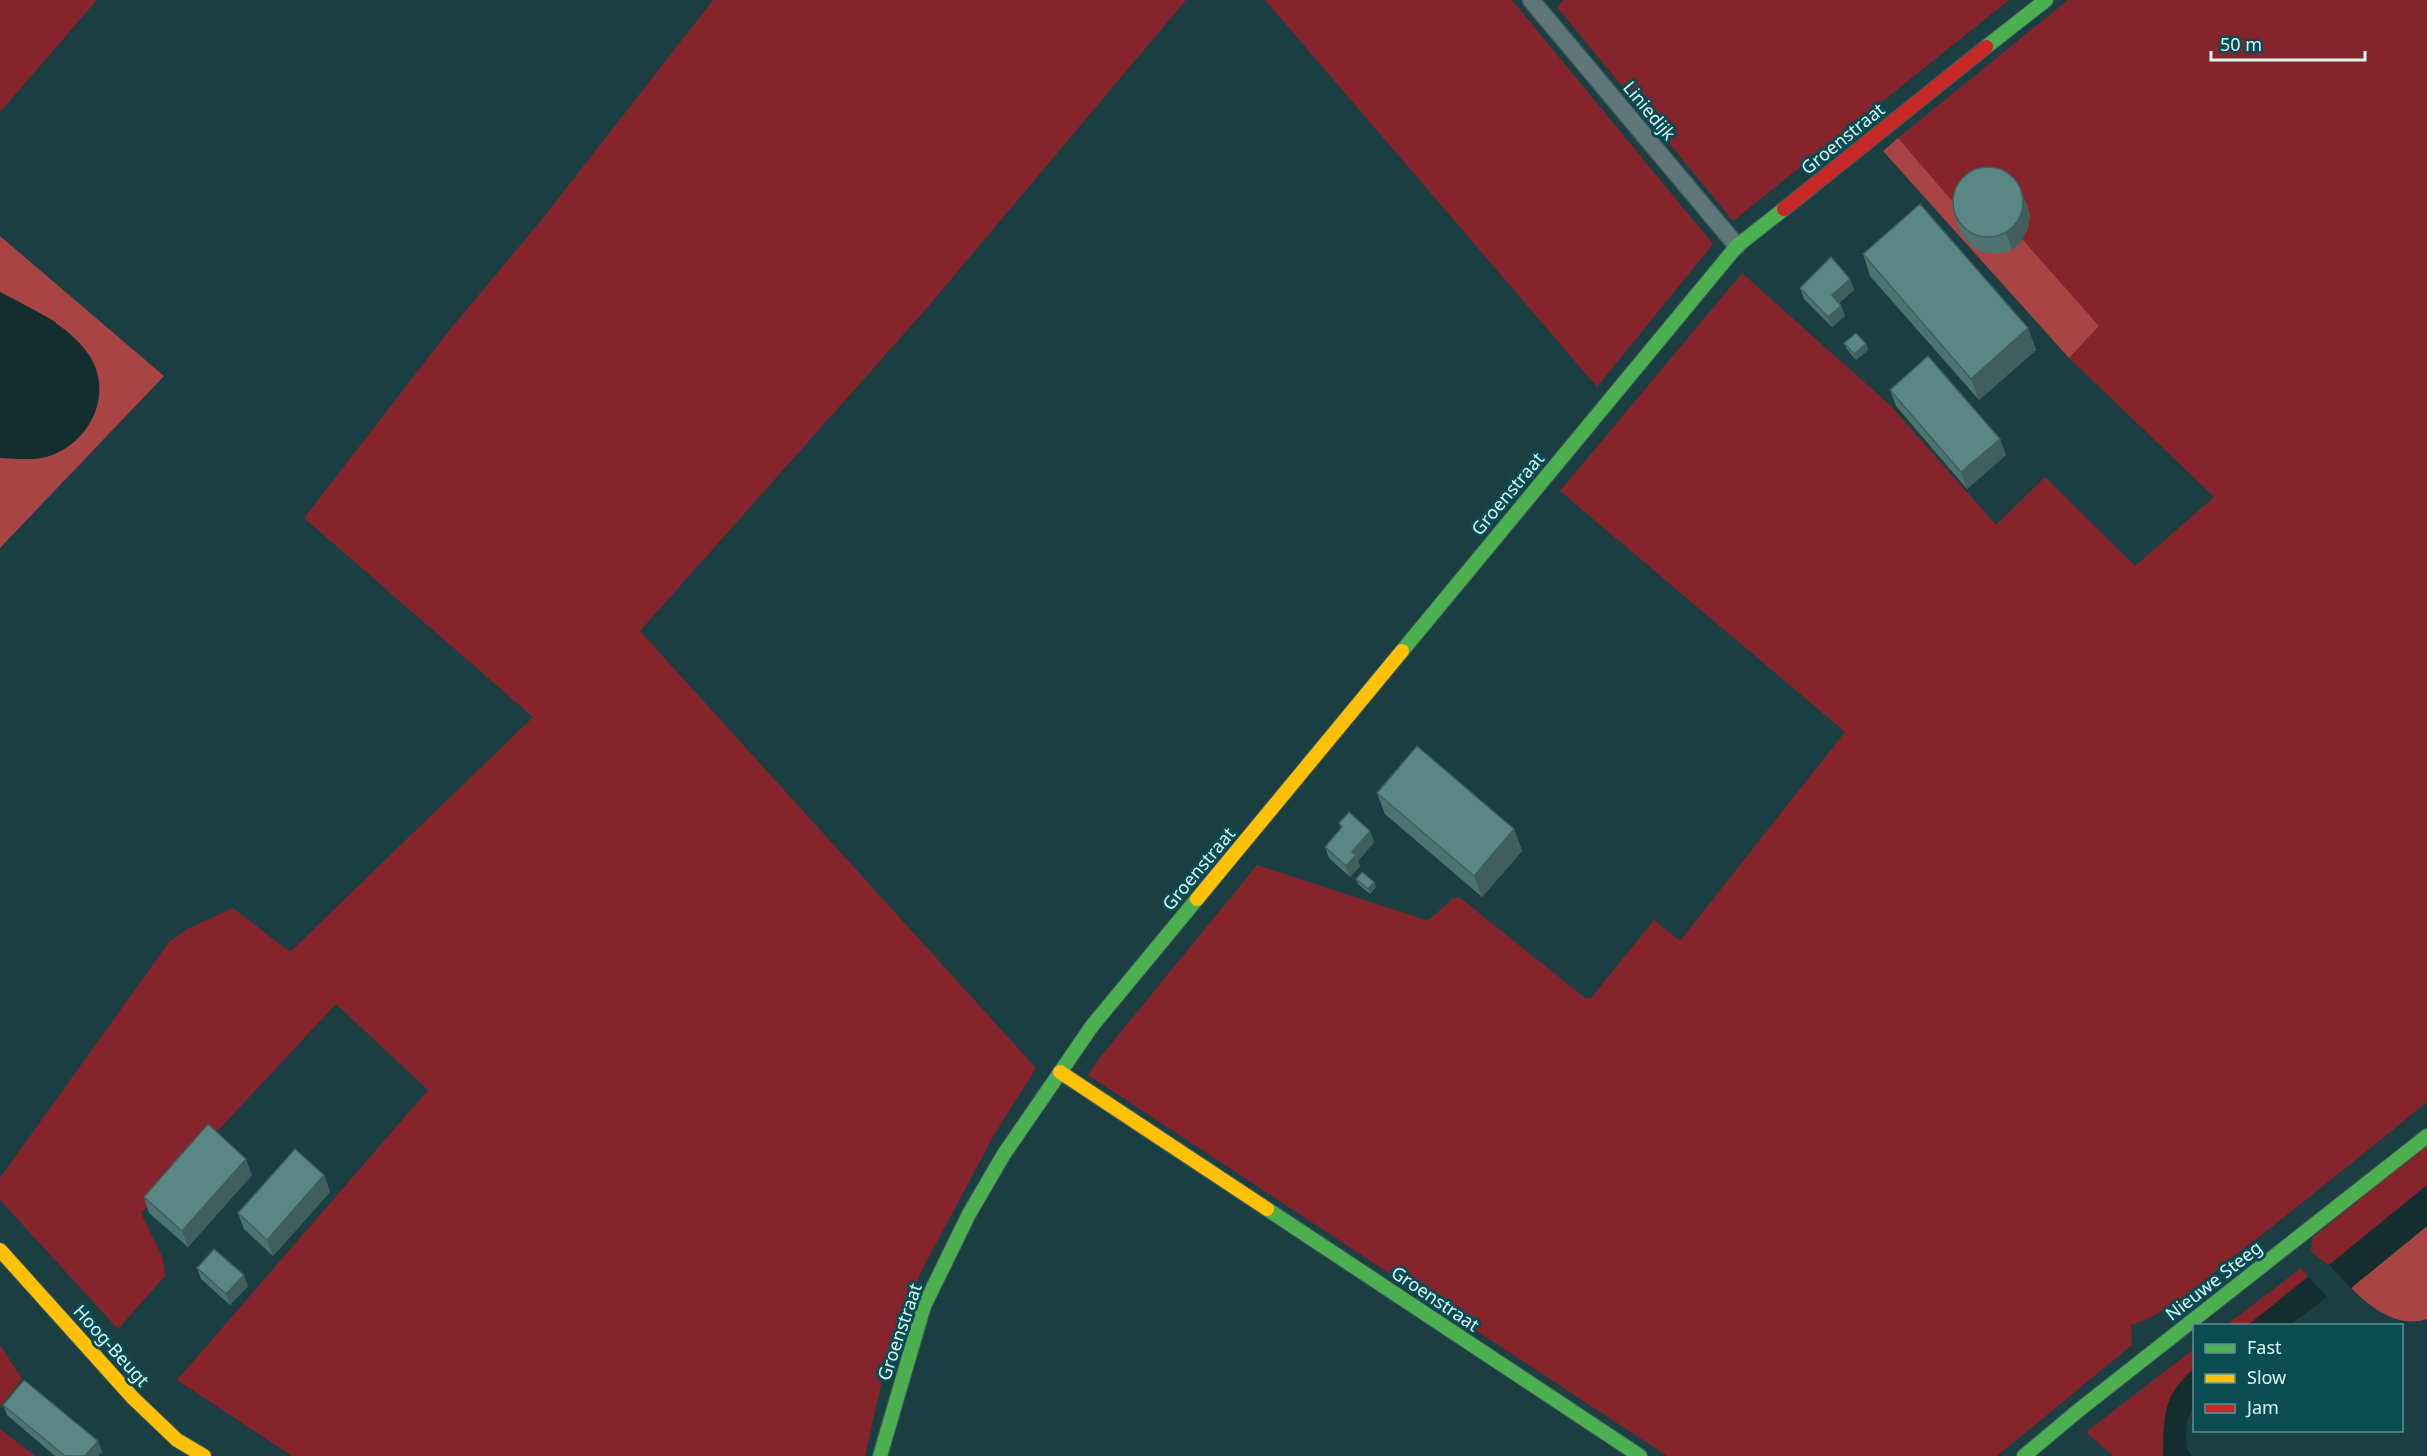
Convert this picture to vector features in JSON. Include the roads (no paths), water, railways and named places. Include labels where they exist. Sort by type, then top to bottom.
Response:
[{"type":"street","name":"Liniedijk","points":[[1531,0],[1737,246]]},
{"type":"street","name":"Groenstraat","points":[[880,1456],[924,1306],[969,1214],[998,1164],[1092,1026],[1737,246],[2046,0]]},
{"type":"street","name":"Groenstraat","points":[[1060,1072],[1640,1456]]},
{"type":"street","name":"Nieuwe Steeg","points":[[2024,1456],[2079,1410],[2427,1136]]},
{"type":"street","name":"Hoog-Beugt","points":[[0,1250],[133,1398],[177,1440],[204,1456]]},
{"type":"water","points":[[0,292],[49,318],[71,334],[89,355],[96,370],[99,386],[98,401],[85,430],[61,451],[46,457],[0,458]]},
{"type":"water","points":[[2427,1185],[2427,1226],[2351,1288],[2329,1265]]},
{"type":"water","points":[[2308,1277],[2327,1297],[2291,1324],[2249,1324]]},
{"type":"water","points":[[2193,1370],[2193,1407],[2187,1421],[2186,1437],[2187,1449],[2192,1456],[2163,1456],[2167,1408],[2170,1398]]}]
